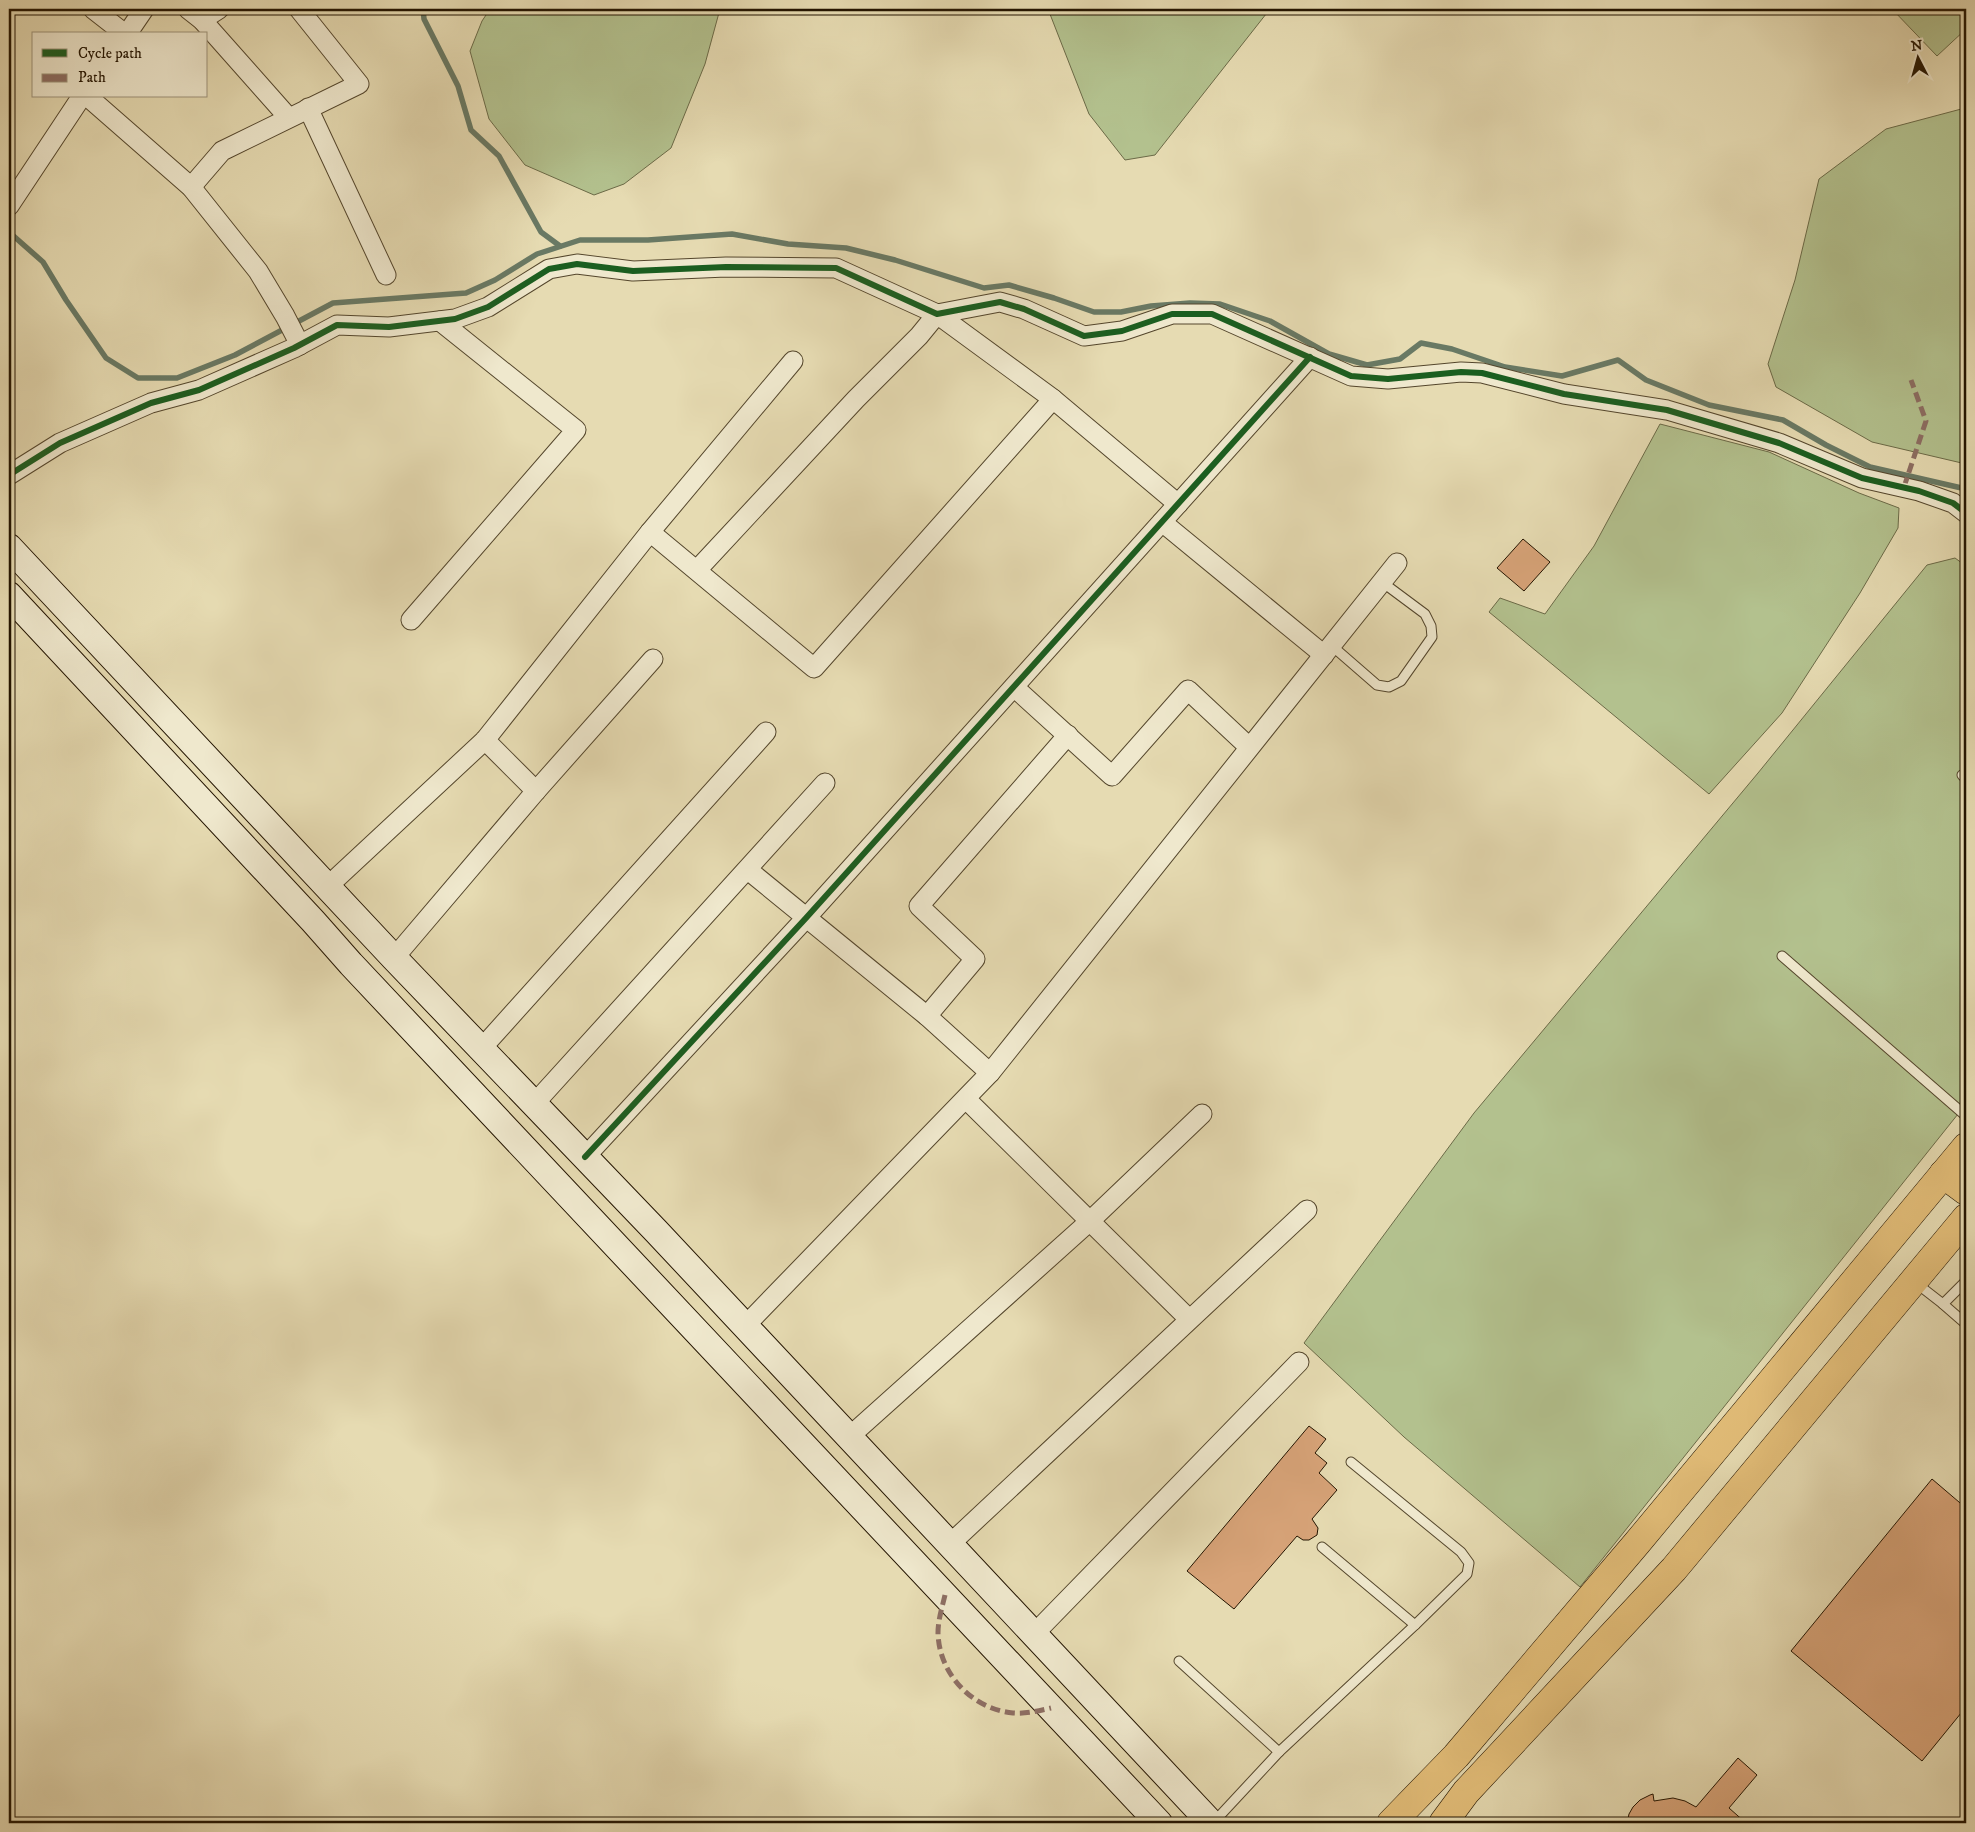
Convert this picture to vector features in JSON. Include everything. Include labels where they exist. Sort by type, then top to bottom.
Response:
[{"type":"main road","points":[[9,547],[333,893],[850,1437],[1212,1823]]},
{"type":"main road","points":[[9,595],[351,964],[1159,1823]]},
{"type":"main road","points":[[313,921],[328,920],[334,916],[339,905],[333,893]]},
{"type":"main road","points":[[351,964],[349,956],[351,948],[363,938],[370,937],[386,949]]},
{"type":"main road","points":[[1391,1823],[1456,1756],[1637,1544],[1966,1147]]},
{"type":"main road","points":[[1943,1174],[1966,1191]]},
{"type":"main road","points":[[1443,1823],[1466,1792],[1674,1569],[1966,1218]]},
{"type":"main road","points":[[934,1583],[956,1550]]},
{"type":"street","points":[[94,9],[123,32]]},
{"type":"street","points":[[127,32],[144,9]]},
{"type":"street","points":[[195,14],[219,9]]},
{"type":"street","points":[[191,187],[222,151],[359,84],[299,9]]},
{"type":"street","points":[[195,14],[288,118]]},
{"type":"street","points":[[9,206],[81,98]]},
{"type":"street","points":[[89,98],[191,187],[258,271],[299,342]]},
{"type":"street","points":[[308,108],[386,275]]},
{"type":"street","points":[[9,475],[60,443],[151,403],[199,390],[337,325],[389,327],[455,319],[488,307],[549,269],[577,264],[633,271],[726,267],[836,268],[936,314],[1053,400],[1178,504]]},
{"type":"street","points":[[697,570],[856,400],[919,336],[936,314],[1000,302],[1024,309],[1084,336],[1122,331],[1172,314],[1212,314],[1350,376],[1388,379],[1461,372],[1482,373],[1564,394],[1667,410],[1779,443],[1862,478],[1919,491],[1953,503],[1966,513]]},
{"type":"street","points":[[411,620],[576,430],[440,321]]},
{"type":"street","points":[[585,1157],[806,918],[1310,358]]},
{"type":"street","points":[[333,893],[485,740],[650,532],[793,361]]},
{"type":"street","points":[[650,532],[814,668],[1053,400]]},
{"type":"street","points":[[1162,522],[1328,650]]},
{"type":"street","points":[[745,1326],[990,1073],[1397,563]]},
{"type":"street","points":[[386,949],[536,791],[653,659]]},
{"type":"street","points":[[1014,687],[1112,776],[1188,690],[1249,747]]},
{"type":"street","points":[[481,1049],[766,732]]},
{"type":"street","points":[[927,1016],[976,959],[919,906],[1068,735]]},
{"type":"street","points":[[485,740],[536,791]]},
{"type":"street","points":[[534,1104],[825,783]]},
{"type":"street","points":[[748,870],[927,1016],[990,1073]]},
{"type":"street","points":[[966,1099],[1190,1319]]},
{"type":"street","points":[[850,1437],[1090,1221],[1202,1114]]},
{"type":"street","points":[[956,1550],[1190,1319],[1307,1210]]},
{"type":"street","points":[[1034,1634],[1299,1362]]},
{"type":"lane","points":[[1328,650],[1377,685],[1389,687],[1401,680],[1432,637],[1431,626],[1426,614],[1382,582]]},
{"type":"lane","points":[[1782,956],[1966,1116]]},
{"type":"lane","points":[[1913,1281],[1966,1324]]},
{"type":"lane","points":[[1943,1304],[1966,1281]]},
{"type":"lane","points":[[1212,1823],[1279,1752],[1467,1574],[1469,1563],[1461,1552],[1351,1462]]},
{"type":"lane","points":[[1322,1547],[1415,1625]]},
{"type":"lane","points":[[1180,1661],[1279,1752]]},
{"type":"green space","points":[[490,9],[720,9],[705,64],[671,148],[624,184],[594,195],[525,165],[489,119],[470,51],[482,21]]},
{"type":"green space","points":[[1048,9],[1270,9],[1155,155],[1125,160],[1089,114]]},
{"type":"green space","points":[[1892,9],[1966,9],[1966,29],[1937,56]]},
{"type":"green space","points":[[1965,108],[1966,464],[1872,442],[1776,387],[1768,364],[1795,280],[1819,179],[1886,129]]},
{"type":"green space","points":[[1660,424],[1769,452],[1859,493],[1899,508],[1898,528],[1860,593],[1782,713],[1709,794],[1489,612],[1500,598],[1545,614],[1594,546]]},
{"type":"green space","points":[[1955,558],[1966,566],[1966,1104],[1580,1587],[1404,1437],[1304,1343],[1474,1113],[1758,773],[1927,565]]},
{"type":"building","points":[[1523,539],[1550,562],[1524,591],[1497,568]]},
{"type":"building","points":[[1309,1426],[1326,1439],[1315,1453],[1327,1463],[1319,1473],[1337,1490],[1312,1519],[1318,1528],[1317,1535],[1309,1540],[1303,1540],[1297,1536],[1234,1609],[1187,1571]]},
{"type":"building","points":[[1932,1479],[1966,1508],[1966,1707],[1922,1761],[1791,1651]]},
{"type":"building","points":[[1738,1758],[1757,1775],[1729,1808],[1746,1823],[1627,1823],[1633,1807],[1640,1800],[1653,1794],[1654,1801],[1673,1798],[1685,1801],[1696,1807]]},
{"type":"waterway","points":[[423,9],[424,19],[458,86],[471,130],[499,156],[541,232],[560,246]]},
{"type":"waterway","points":[[9,232],[43,262],[66,300],[106,358],[138,378],[177,378],[235,355],[333,303],[466,293],[495,280],[537,254],[580,240],[648,240],[732,234],[788,244],[846,248],[895,260],[984,288],[1009,285],[1094,312],[1121,312],[1151,306],[1190,303],[1220,304],[1270,321],[1329,354],[1367,365],[1400,359],[1421,343],[1452,349],[1505,367],[1562,376],[1618,360],[1646,380],[1709,405],[1783,420],[1826,445],[1870,467],[1966,489]]},
{"type":"marked path","points":[[1904,487],[1926,421],[1911,380]]},
{"type":"marked path","points":[[945,1595],[938,1628],[940,1648],[944,1662],[951,1675],[961,1687],[984,1705],[998,1710],[1023,1713],[1051,1708]]},
{"type":"cycle path","points":[[9,475],[60,443],[151,403],[199,390],[294,348],[337,325],[389,327],[455,319],[488,307],[549,269],[577,264],[633,271],[726,267],[836,268],[937,314],[1000,302],[1024,309],[1084,336],[1122,331],[1172,314],[1212,314],[1351,376],[1388,379],[1461,372],[1482,373],[1564,394],[1667,410],[1779,443],[1862,478],[1919,491],[1953,503],[1966,513]]},
{"type":"cycle path","points":[[585,1157],[806,918],[1310,357]]}]
